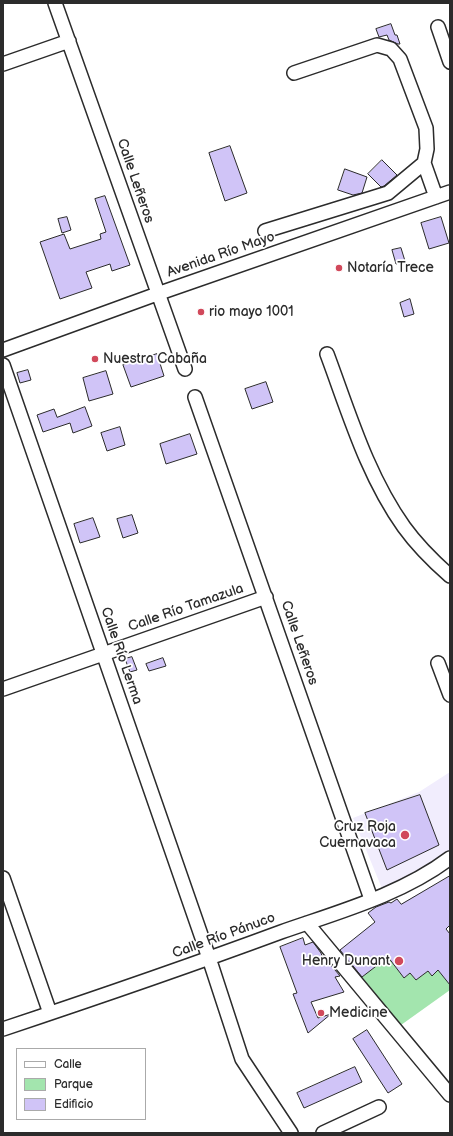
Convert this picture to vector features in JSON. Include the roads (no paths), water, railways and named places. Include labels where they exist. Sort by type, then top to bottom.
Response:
[{"type":"street","name":"Calle Leñeros","points":[[55,3],[157,294],[185,369]]},
{"type":"street","points":[[438,27],[450,62]]},
{"type":"street","points":[[3,64],[69,41]]},
{"type":"street","points":[[294,73],[377,45],[391,49],[400,59],[426,128],[427,149],[424,163],[436,197]]},
{"type":"street","points":[[265,231],[388,193],[424,163]]},
{"type":"street","name":"Avenida Río Mayo","points":[[3,350],[157,294],[450,192]]},
{"type":"street","points":[[327,354],[360,444],[379,485],[404,527],[431,559],[450,576]]},
{"type":"street","name":"Calle Río Lerma","points":[[3,365],[210,958],[242,1059],[290,1133]]},
{"type":"street","name":"Calle Leñeros","points":[[195,397],[371,900]]},
{"type":"street","name":"Calle Río Tamazula","points":[[3,689],[266,597]]},
{"type":"street","points":[[438,663],[450,695]]},
{"type":"street","name":"Calle Río Pánuco","points":[[3,1029],[210,958],[371,900],[403,886],[450,858]]},
{"type":"street","points":[[3,878],[50,1013]]},
{"type":"street","points":[[307,923],[450,1094]]},
{"type":"street","points":[[324,1133],[379,1107]]},
{"type":"place","name":"Notaría Trece","points":[[339,268]]},
{"type":"place","name":"rio mayo 1001","points":[[201,312]]},
{"type":"place","name":"Nuestra Cabaña","points":[[95,359]]},
{"type":"place","name":"Cruz Roja Cuernavaca","points":[[405,835]]},
{"type":"place","name":"Henry Dunant","points":[[399,961]]},
{"type":"place","name":"Medicine","points":[[321,1013]]}]
